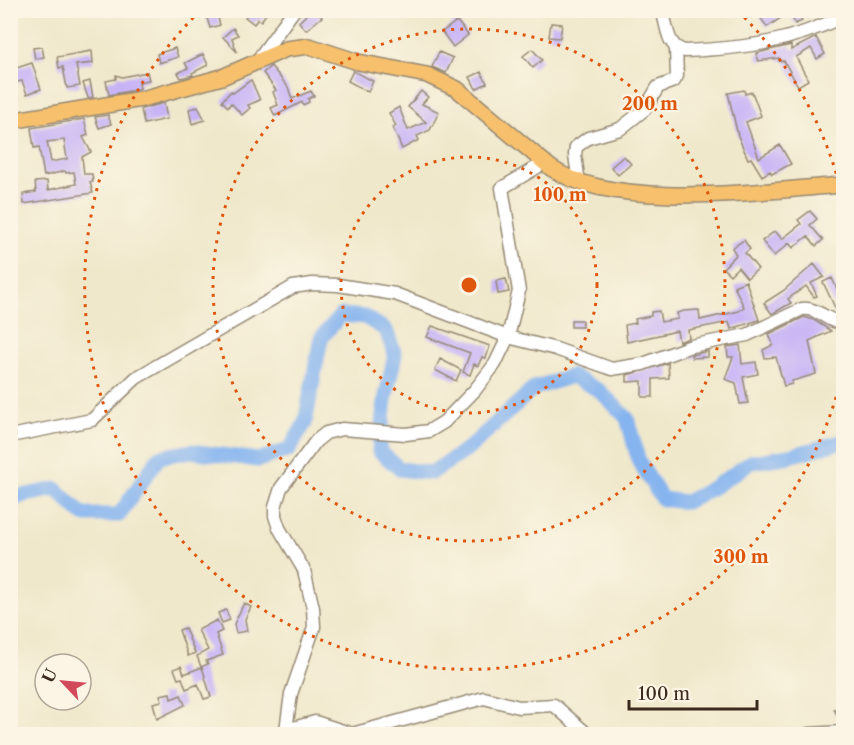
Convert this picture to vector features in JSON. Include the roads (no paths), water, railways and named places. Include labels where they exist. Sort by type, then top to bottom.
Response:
[{"type":"main road","points":[[10,121],[142,99],[222,77],[286,49],[309,46],[358,62],[427,75],[458,89],[544,163],[579,183],[617,191],[697,193],[843,185]]},
{"type":"street","points":[[662,10],[671,44],[676,49],[685,51],[744,48],[801,35],[843,16]]},
{"type":"street","points":[[257,61],[293,11]]},
{"type":"street","points":[[579,183],[576,147],[588,138],[620,129],[645,109],[658,87],[674,81],[677,76],[676,49]]},
{"type":"street","points":[[544,163],[507,183],[501,192],[519,291],[508,337],[495,364],[475,390],[444,422],[417,434],[336,430],[316,441],[281,488],[275,507],[279,528],[304,570],[314,617],[314,627],[287,706],[283,732],[315,722],[352,734],[488,698],[519,707],[554,705],[587,735]]},
{"type":"street","points":[[10,436],[92,420],[136,378],[293,287],[312,284],[380,290],[423,302],[508,337],[556,349],[601,367],[622,369],[691,346],[747,335],[802,309],[812,310],[832,322],[843,323]]},
{"type":"street","points":[[808,735],[843,732]]},
{"type":"waterway","points":[[10,502],[21,496],[56,489],[83,515],[119,515],[159,457],[191,451],[258,460],[289,450],[305,423],[321,338],[341,315],[365,317],[386,330],[395,355],[385,400],[379,451],[400,469],[431,473],[468,449],[534,388],[572,376],[600,391],[627,418],[639,462],[662,499],[686,502],[714,487],[751,462],[790,456],[844,441]]}]
